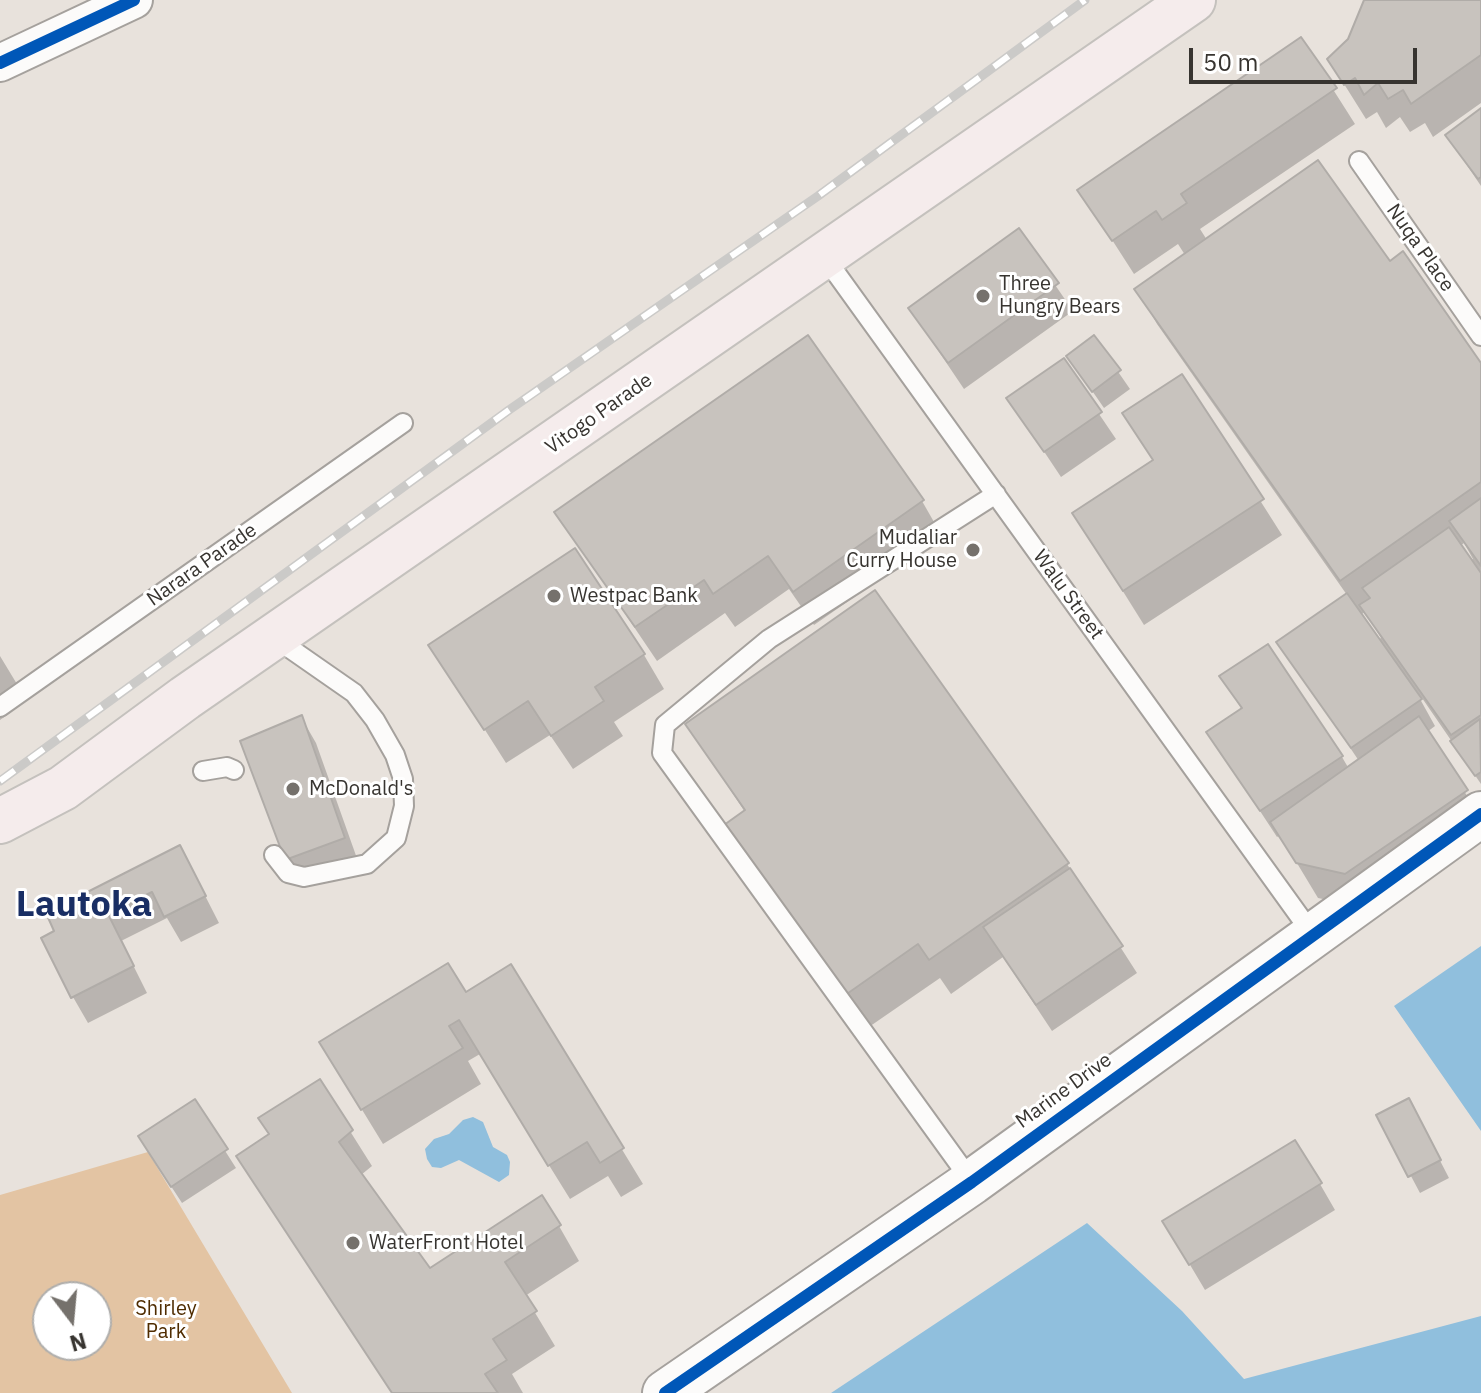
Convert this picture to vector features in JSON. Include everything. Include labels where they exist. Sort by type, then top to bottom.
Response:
[{"type":"main road","name":"Vitogo Parade","points":[[0,821],[63,788],[693,350],[823,255],[879,221],[1193,0]]},
{"type":"street","points":[[0,63],[134,0]]},
{"type":"street","name":"Marine Drive","points":[[665,1393],[972,1182],[1481,814]]},
{"type":"lane","name":"Nuqa Place","points":[[1359,161],[1481,336]]},
{"type":"lane","name":"Walu Street","points":[[823,255],[1313,935]]},
{"type":"lane","name":"Narara Parade","points":[[0,707],[403,423]]},
{"type":"lane","points":[[972,1182],[662,753],[665,725],[769,639],[996,494]]},
{"type":"lane","points":[[274,855],[288,873],[304,877],[367,864],[396,838],[404,806],[403,779],[395,755],[368,711],[354,693],[275,638]]},
{"type":"lane","points":[[203,771],[227,767],[234,770]]},
{"type":"green space","name":"Shirley Park","points":[[148,1152],[292,1393],[0,1393],[0,1195]]},
{"type":"water","points":[[1481,946],[1481,1131],[1394,1006]]},
{"type":"water","points":[[473,1117],[483,1122],[493,1147],[507,1155],[510,1162],[509,1175],[499,1182],[459,1160],[441,1168],[432,1167],[427,1159],[425,1149],[434,1139],[449,1134],[463,1120]]},
{"type":"water","points":[[1087,1223],[1182,1311],[1244,1379],[1481,1316],[1481,1393],[831,1393]]},
{"type":"building","points":[[1364,0],[1481,0],[1481,55],[1411,104],[1403,90],[1388,99],[1378,83],[1364,95],[1355,78],[1344,85],[1327,59],[1348,39]]},
{"type":"building","points":[[1301,37],[1337,88],[1181,194],[1187,203],[1162,220],[1156,211],[1112,241],[1077,190]]},
{"type":"building","points":[[1481,108],[1481,177],[1478,179],[1445,135]]},
{"type":"building","points":[[1318,160],[1390,261],[1403,251],[1481,363],[1481,482],[1340,581],[1134,289]]},
{"type":"building","name":"Three Hungry Bears","points":[[1019,228],[1059,283],[948,363],[908,308]]},
{"type":"building","points":[[808,335],[924,500],[793,592],[768,556],[713,594],[704,580],[635,627],[554,512]]},
{"type":"building","points":[[1094,335],[1121,370],[1092,392],[1066,356]]},
{"type":"building","points":[[1064,358],[1102,412],[1044,452],[1006,398]]},
{"type":"building","points":[[1182,374],[1264,499],[1123,591],[1072,513],[1153,460],[1122,413]]},
{"type":"building","points":[[1481,498],[1481,566],[1449,521]]},
{"type":"building","points":[[1449,527],[1481,573],[1481,715],[1451,735],[1359,605],[1370,598],[1362,588]]},
{"type":"building","name":"Westpac Bank","points":[[575,548],[645,654],[595,687],[604,701],[551,736],[528,701],[484,730],[428,645]]},
{"type":"building","points":[[875,590],[1069,863],[929,960],[918,944],[844,996],[724,825],[745,810],[685,724]]},
{"type":"building","points":[[1347,593],[1422,699],[1351,748],[1276,642]]},
{"type":"building","points":[[1268,644],[1343,756],[1260,811],[1206,732],[1242,708],[1219,676]]},
{"type":"building","name":"McDonald's","points":[[302,715],[345,838],[285,860],[240,741]]},
{"type":"building","points":[[1419,716],[1468,790],[1345,874],[1296,863],[1270,822]]},
{"type":"building","points":[[1480,719],[1481,772],[1475,776],[1450,741]]},
{"type":"building","points":[[180,845],[206,896],[164,917],[152,892],[108,914],[134,966],[71,998],[41,938],[54,931],[46,913]]},
{"type":"building","points":[[1070,868],[1123,946],[1036,1005],[983,927]]},
{"type":"building","points":[[448,963],[466,992],[511,964],[624,1148],[600,1163],[587,1142],[548,1166],[459,1020],[449,1026],[463,1048],[361,1110],[319,1042]]},
{"type":"building","name":"WaterFront Hotel","points":[[320,1079],[353,1130],[339,1142],[430,1268],[542,1195],[561,1225],[505,1262],[537,1311],[493,1339],[507,1360],[485,1374],[498,1393],[392,1393],[236,1156],[269,1134],[258,1118]]},
{"type":"building","points":[[1409,1098],[1441,1160],[1408,1177],[1376,1115]]},
{"type":"building","points":[[195,1099],[228,1149],[171,1187],[138,1136]]},
{"type":"building","points":[[1295,1140],[1322,1183],[1189,1265],[1162,1221]]},
{"type":"railway","points":[[0,781],[509,410],[818,196],[1085,0]]},
{"type":"cycle path","points":[[0,63],[134,0]]},
{"type":"cycle path","points":[[665,1393],[972,1182],[1481,814]]},
{"type":"place","name":"Three Hungry Bears","points":[[983,296]]},
{"type":"place","name":"Mudaliar Curry House","points":[[973,550]]},
{"type":"place","name":"Westpac Bank","points":[[554,596]]},
{"type":"place","name":"McDonald's","points":[[293,789]]},
{"type":"place","name":"WaterFront Hotel","points":[[353,1243]]},
{"type":"district","name":"Lautoka","points":[[84,906]]}]
